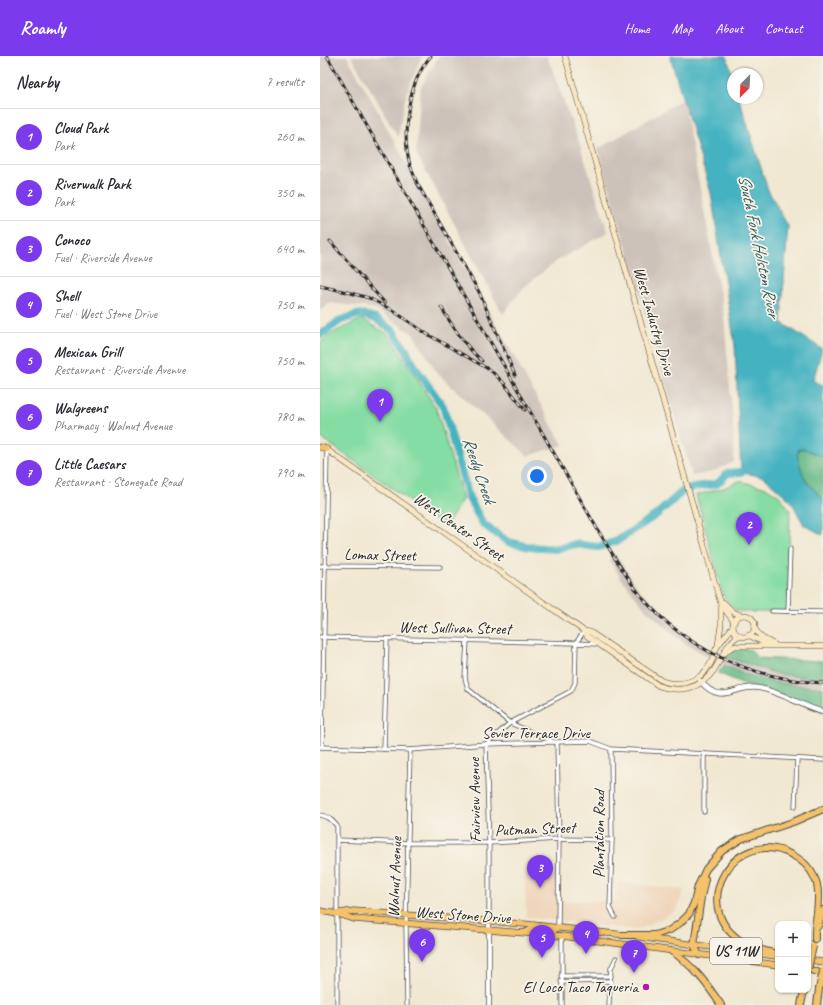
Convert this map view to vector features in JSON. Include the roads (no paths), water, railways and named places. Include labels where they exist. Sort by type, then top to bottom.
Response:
[{"type":"highway","points":[[622,935],[655,935],[670,930],[680,923],[692,909],[702,876],[706,869],[714,859],[728,847],[741,839],[793,822],[823,809]]},
{"type":"highway","points":[[775,954],[752,947],[741,941],[730,932],[721,919],[719,913],[717,899],[719,884],[726,869],[738,857],[744,854],[759,849],[774,849],[788,852],[807,866],[815,879],[818,895],[815,939]]},
{"type":"highway","points":[[699,955],[694,945],[703,884],[714,859]]},
{"type":"highway","points":[[811,957],[823,910]]},
{"type":"highway","points":[[671,951],[693,967],[721,1005]]},
{"type":"highway","points":[[811,970],[823,972],[819,989],[818,1005]]},
{"type":"highway","points":[[801,1005],[803,993]]},
{"type":"main road","name":"West Industry Drive","points":[[565,56],[718,594],[721,604],[733,624]]},
{"type":"main road","points":[[320,446],[327,449]]},
{"type":"main road","name":"West Center Street","points":[[327,449],[659,686],[679,690],[702,683]]},
{"type":"main road","name":"West Industry Drive","points":[[718,594],[733,612],[741,615]]},
{"type":"main road","points":[[698,678],[710,666],[717,647],[721,624],[721,604]]},
{"type":"main road","points":[[717,647],[736,618],[741,615],[747,615],[750,617],[754,624],[754,628],[762,638],[773,646]]},
{"type":"main road","points":[[733,624],[736,633],[739,635],[748,635],[773,646]]},
{"type":"main road","points":[[748,635],[754,628]]},
{"type":"main road","name":"West Center Street","points":[[584,631],[590,632],[662,681],[681,684],[698,678]]},
{"type":"main road","points":[[702,683],[714,671],[730,642],[739,635]]},
{"type":"main road","points":[[722,655],[735,646],[823,646]]},
{"type":"main road","name":"West Stone Drive","points":[[320,911],[338,914],[354,919],[562,936],[775,965]]},
{"type":"main road","name":"West Stone Drive","points":[[338,914],[354,911],[558,927],[775,955]]},
{"type":"main road","points":[[524,933],[532,929],[554,931],[558,927]]},
{"type":"main road","points":[[562,936],[568,932],[606,936],[612,934]]},
{"type":"main road","points":[[811,960],[823,962]]},
{"type":"street","points":[[321,747],[322,636],[327,449]]},
{"type":"street","points":[[788,611],[790,549]]},
{"type":"street","name":"Lomax Street","points":[[320,566],[440,567]]},
{"type":"street","points":[[772,611],[823,612]]},
{"type":"street","points":[[576,643],[584,631]]},
{"type":"street","name":"West Sullivan Street","points":[[322,636],[599,644]]},
{"type":"street","points":[[384,749],[387,639]]},
{"type":"street","points":[[466,640],[465,678],[468,689],[510,723],[557,743],[559,839],[558,927]]},
{"type":"street","name":"Fairview Avenue","points":[[489,1005],[489,843],[486,744],[510,723],[571,691],[575,683],[576,643]]},
{"type":"street","points":[[698,678],[702,683],[716,693],[724,695],[751,687],[772,691],[823,712]]},
{"type":"street","name":"Sevier Terrace Drive","points":[[321,747],[410,750],[486,744],[590,741],[611,749],[823,760]]},
{"type":"street","name":"Plantation Road","points":[[611,749],[612,840],[610,907],[615,917]]},
{"type":"street","name":"Walnut Avenue","points":[[407,1005],[406,915],[410,750]]},
{"type":"street","points":[[704,754],[704,812]]},
{"type":"street","points":[[795,807],[797,759]]},
{"type":"street","points":[[320,815],[326,816],[338,826],[337,1005]]},
{"type":"street","name":"Putman Street","points":[[338,840],[408,843],[489,843],[559,839],[612,840]]},
{"type":"street","points":[[562,936],[562,1005]]},
{"type":"street","points":[[609,1005],[611,968],[616,958]]},
{"type":"street","points":[[561,976],[611,976]]},
{"type":"street","points":[[561,982],[610,981]]},
{"type":"water","name":"South Fork Holston River","points":[[670,56],[727,56],[730,68],[727,68],[727,104],[741,104],[768,190],[788,226],[781,322],[822,349],[813,381],[823,385],[823,457],[805,449],[799,449],[797,456],[805,480],[823,499],[823,535],[804,525],[791,501],[764,477],[741,472],[735,346],[711,193]]},
{"type":"waterway","name":"Reedy Creek","points":[[320,335],[341,320],[360,314],[376,319],[392,330],[417,370],[443,406],[469,498],[483,524],[508,542],[530,547],[558,549],[575,544],[598,547],[617,541],[656,515],[682,492],[694,487],[717,484],[728,473],[741,472]]},
{"type":"railway","points":[[327,56],[599,532],[641,596],[659,615],[679,632],[700,647],[723,659],[772,675],[823,683]]},
{"type":"railway","points":[[431,56],[417,79],[408,108],[406,138],[410,165],[417,183],[479,292],[515,375]]},
{"type":"railway","points":[[330,241],[385,303]]},
{"type":"railway","points":[[320,286],[369,298],[392,310],[427,334],[490,370],[503,382],[525,410]]},
{"type":"railway","points":[[441,307],[454,329],[482,361]]},
{"type":"place","name":"Cloud Park","points":[[380,422]]},
{"type":"place","name":"Riverwalk Park","points":[[749,545]]},
{"type":"place","name":"Conoco","points":[[540,888]]},
{"type":"place","name":"Shell","points":[[586,954]]},
{"type":"place","name":"Mexican Grill","points":[[542,958]]},
{"type":"place","name":"Walgreens","points":[[422,962]]},
{"type":"place","name":"Little Caesars","points":[[634,973]]},
{"type":"place","name":"El Loco Taco Taqueria","points":[[646,987]]}]
